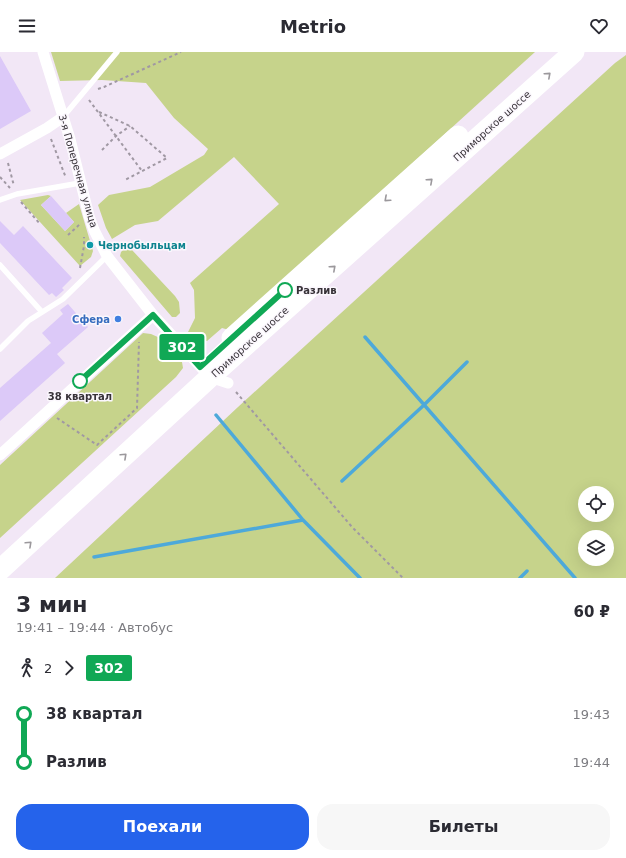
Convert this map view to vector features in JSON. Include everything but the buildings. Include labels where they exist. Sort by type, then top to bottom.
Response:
[{"type":"highway","name":"Приморское шоссе","points":[[0,551],[213,376],[302,275],[553,52]]},
{"type":"highway","name":"Приморское шоссе","points":[[0,570],[213,376],[574,52]]},
{"type":"street","name":"3-я Поперечная улица","points":[[43,52],[70,139],[89,216],[107,256],[153,315],[213,376]]},
{"type":"street","points":[[2,154],[63,117]]},
{"type":"street","points":[[0,455],[153,315]]},
{"type":"lane","points":[[63,117],[116,52]]},
{"type":"lane","points":[[0,200],[17,194],[80,183]]},
{"type":"lane","points":[[0,349],[28,321],[63,299],[107,256]]},
{"type":"lane","points":[[0,265],[42,312]]},
{"type":"path","points":[[142,171],[83,92],[104,87],[181,52]]},
{"type":"path","points":[[98,112],[130,126],[168,158],[125,180]]},
{"type":"path","points":[[102,150],[116,136],[130,126]]},
{"type":"path","points":[[2,154],[18,199],[40,224]]},
{"type":"path","points":[[0,177],[17,194]]},
{"type":"path","points":[[68,235],[89,216]]},
{"type":"path","points":[[67,424],[97,444],[137,408],[140,327]]},
{"type":"path","points":[[213,376],[352,527],[403,578]]},
{"type":"green space","points":[[51,52],[535,52],[229,330],[222,328],[207,341],[198,341],[188,332],[195,318],[194,290],[190,283],[279,204],[234,157],[158,221],[135,225],[112,239],[106,228],[98,205],[109,195],[150,187],[204,155],[208,149],[174,118],[146,83],[102,80],[60,81]]},
{"type":"green space","points":[[626,55],[626,578],[55,578],[238,407],[615,63]]},
{"type":"green space","points":[[48,195],[51,196],[41,205],[65,231],[74,222],[66,213],[79,204],[93,251],[91,257],[80,266],[20,200]]},
{"type":"green space","points":[[124,249],[132,250],[175,296],[179,302],[180,313],[176,317],[172,317],[120,256]]},
{"type":"green space","points":[[143,333],[151,334],[160,338],[182,362],[183,368],[176,377],[0,538],[0,465]]},
{"type":"waterway","points":[[365,337],[575,578]]},
{"type":"waterway","points":[[342,481],[424,405],[467,362]]},
{"type":"waterway","points":[[216,415],[303,520],[360,578]]},
{"type":"waterway","points":[[94,557],[303,520]]},
{"type":"waterway","points":[[520,578],[527,571]]},
{"type":"bus line","name":"302","points":[[80,381],[153,315],[200,367],[285,290]]},
{"type":"place","name":"Чернобыльцам","points":[[90,245]]},
{"type":"place","name":"Разлив","points":[[285,290]]},
{"type":"place","name":"Сфера","points":[[118,319]]},
{"type":"place","name":"38 квартал","points":[[80,381]]}]
